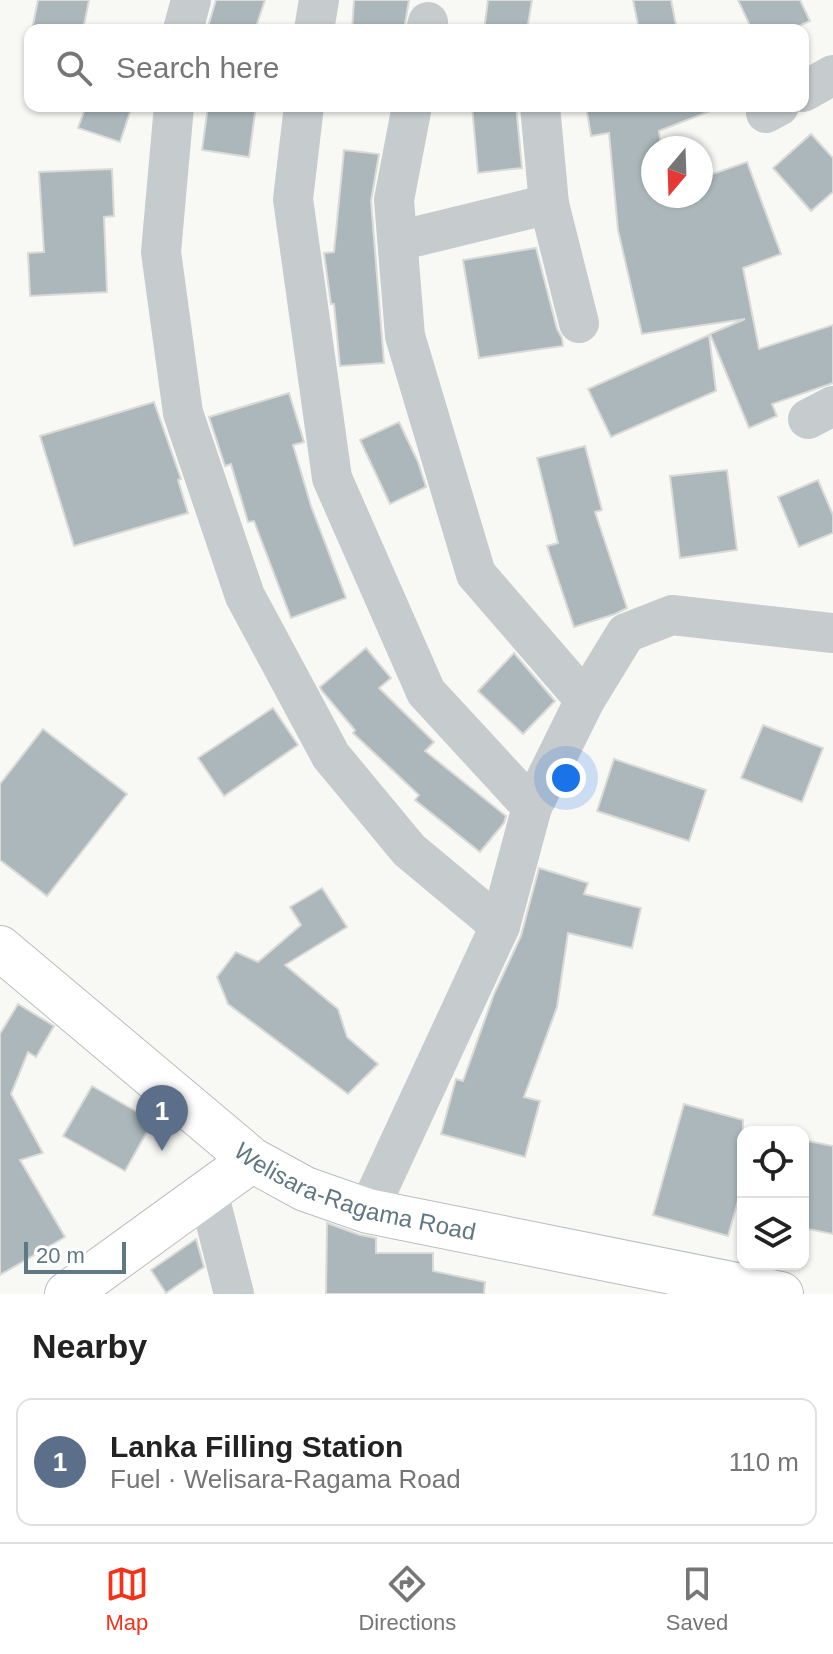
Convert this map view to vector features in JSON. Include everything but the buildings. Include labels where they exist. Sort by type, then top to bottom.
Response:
[{"type":"main road","name":"Welisara-Ragama Road","points":[[0,948],[252,1160],[305,1189],[368,1211],[781,1294]]},
{"type":"main road","points":[[67,1294],[252,1160]]},
{"type":"street","points":[[185,24],[191,0]]},
{"type":"street","points":[[315,24],[319,0]]},
{"type":"street","points":[[809,89],[833,75]]},
{"type":"street","points":[[173,112],[161,252],[183,413],[245,596],[331,756],[409,850],[500,926]]},
{"type":"street","points":[[303,112],[293,199],[332,478],[426,692],[532,807]]},
{"type":"street","points":[[411,112],[394,200],[405,336],[476,574],[585,700]]},
{"type":"street","points":[[541,112],[549,204],[579,323]]},
{"type":"street","points":[[398,241],[549,204]]},
{"type":"street","points":[[368,1211],[500,926],[532,807],[585,700],[626,633],[672,615],[833,633]]},
{"type":"street","points":[[208,1192],[234,1294]]},
{"type":"place","name":"Lanka Filling Station","points":[[162,1151]]}]
